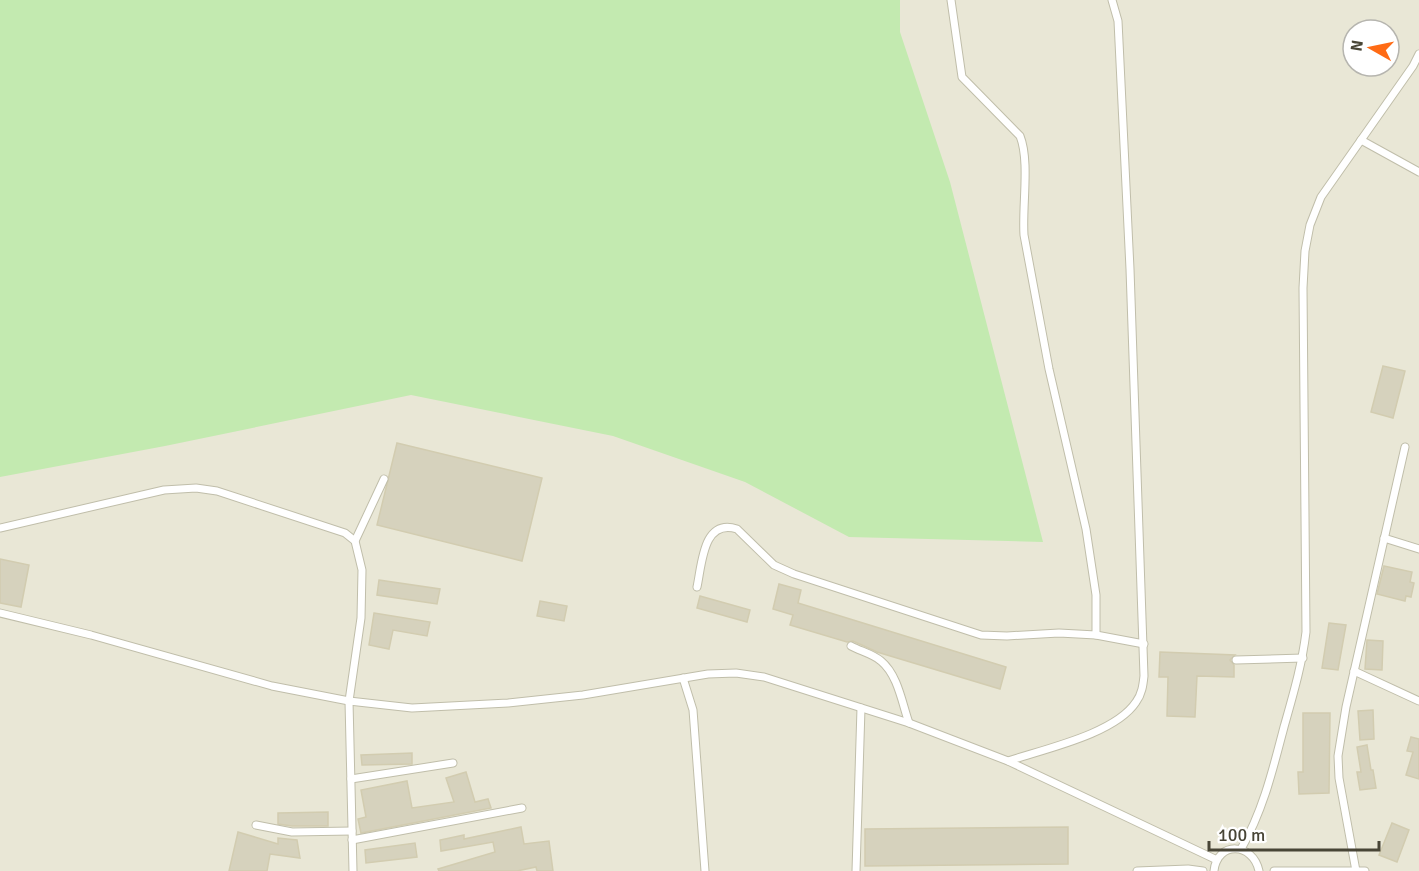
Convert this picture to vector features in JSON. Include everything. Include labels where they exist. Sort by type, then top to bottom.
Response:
[{"type":"lane","points":[[951,0],[962,77],[1020,136],[1025,148],[1024,236],[1049,369],[1088,539],[1096,595],[1096,635]]},
{"type":"lane","points":[[1008,761],[1092,733],[1118,720],[1138,700],[1144,676],[1120,57],[1118,21],[1112,0]]},
{"type":"lane","points":[[1241,849],[1254,828],[1263,801],[1303,658],[1306,632],[1303,288],[1305,251],[1310,225],[1321,197],[1413,66],[1419,54]]},
{"type":"lane","points":[[1361,140],[1419,172]]},
{"type":"lane","points":[[1356,871],[1339,778],[1338,756],[1354,671],[1405,447]]},
{"type":"lane","points":[[355,542],[384,479]]},
{"type":"lane","points":[[0,528],[164,490],[196,488],[217,491],[334,529],[345,533],[355,542],[362,570],[361,618],[349,701],[353,871]]},
{"type":"lane","points":[[698,587],[710,536],[720,528],[729,526],[737,529],[774,565],[794,574],[917,613],[968,632],[994,636],[1059,633],[1096,635],[1144,644]]},
{"type":"lane","points":[[1384,538],[1419,549]]},
{"type":"lane","points":[[0,614],[91,635],[272,686],[349,701],[428,708],[583,695],[708,674],[736,673],[764,677],[909,723],[1008,761],[1217,860]]},
{"type":"lane","points":[[850,646],[880,660],[888,668],[893,676],[909,723]]},
{"type":"lane","points":[[1236,660],[1303,658]]},
{"type":"lane","points":[[1354,671],[1419,701]]},
{"type":"lane","points":[[683,678],[693,710],[705,871]]},
{"type":"lane","points":[[856,871],[861,708]]},
{"type":"lane","points":[[351,779],[453,763]]},
{"type":"lane","points":[[352,840],[522,808]]},
{"type":"lane","points":[[256,825],[292,832],[352,831]]},
{"type":"lane","points":[[1214,871],[1217,860],[1227,851],[1241,849],[1254,857],[1259,871]]},
{"type":"lane","points":[[1137,871],[1188,869],[1203,871]]},
{"type":"lane","points":[[1274,871],[1365,871]]},
{"type":"shaded area","points":[[0,0],[1419,0],[1419,871],[0,871]]},
{"type":"green space","points":[[0,0],[900,0],[900,32],[950,182],[1043,542],[849,537],[745,482],[613,436],[411,395],[165,446],[0,477]]},
{"type":"building","points":[[1383,366],[1405,371],[1393,418],[1371,412]]},
{"type":"building","points":[[397,443],[542,478],[522,561],[377,525]]},
{"type":"building","points":[[0,559],[29,565],[21,607],[0,603]]},
{"type":"building","points":[[1384,566],[1412,572],[1410,582],[1414,583],[1411,597],[1406,596],[1405,601],[1377,594]]},
{"type":"building","points":[[379,580],[440,589],[437,604],[377,595]]},
{"type":"building","points":[[779,584],[801,590],[798,603],[1006,667],[1000,689],[877,652],[853,641],[847,642],[790,625],[793,615],[773,609]]},
{"type":"building","points":[[700,596],[750,610],[747,622],[697,608]]},
{"type":"building","points":[[540,601],[567,606],[564,621],[537,616]]},
{"type":"building","points":[[374,613],[430,622],[427,636],[393,630],[389,649],[369,645]]},
{"type":"building","points":[[1329,623],[1346,625],[1338,670],[1322,668]]},
{"type":"building","points":[[1367,640],[1383,641],[1382,670],[1365,669]]},
{"type":"building","points":[[1160,652],[1235,655],[1230,660],[1234,665],[1234,677],[1197,676],[1195,717],[1167,716],[1168,677],[1159,677]]},
{"type":"building","points":[[1373,710],[1374,739],[1360,740],[1358,711]]},
{"type":"building","points":[[1303,713],[1330,713],[1329,793],[1299,794],[1298,772],[1303,772]]},
{"type":"building","points":[[1411,737],[1419,739],[1419,779],[1406,775],[1413,752],[1407,751]]},
{"type":"building","points":[[1367,745],[1376,788],[1360,790],[1357,772],[1361,772],[1357,747]]},
{"type":"building","points":[[412,753],[412,764],[362,765],[361,755]]},
{"type":"building","points":[[466,772],[475,802],[488,799],[491,808],[361,833],[358,819],[366,817],[361,790],[407,781],[412,808],[454,802],[446,778]]},
{"type":"building","points":[[328,812],[328,826],[278,824],[278,813]]},
{"type":"building","points":[[1392,823],[1409,830],[1397,862],[1379,855]]},
{"type":"building","points":[[521,827],[524,844],[549,841],[553,871],[537,871],[536,867],[517,871],[439,871],[438,869],[495,852],[493,842],[441,851],[440,840],[464,835],[464,839]]},
{"type":"building","points":[[1068,827],[1068,864],[865,866],[865,829]]},
{"type":"building","points":[[238,832],[278,844],[278,838],[297,840],[300,858],[270,854],[267,871],[229,871]]},
{"type":"building","points":[[415,843],[417,857],[366,863],[365,850]]}]
